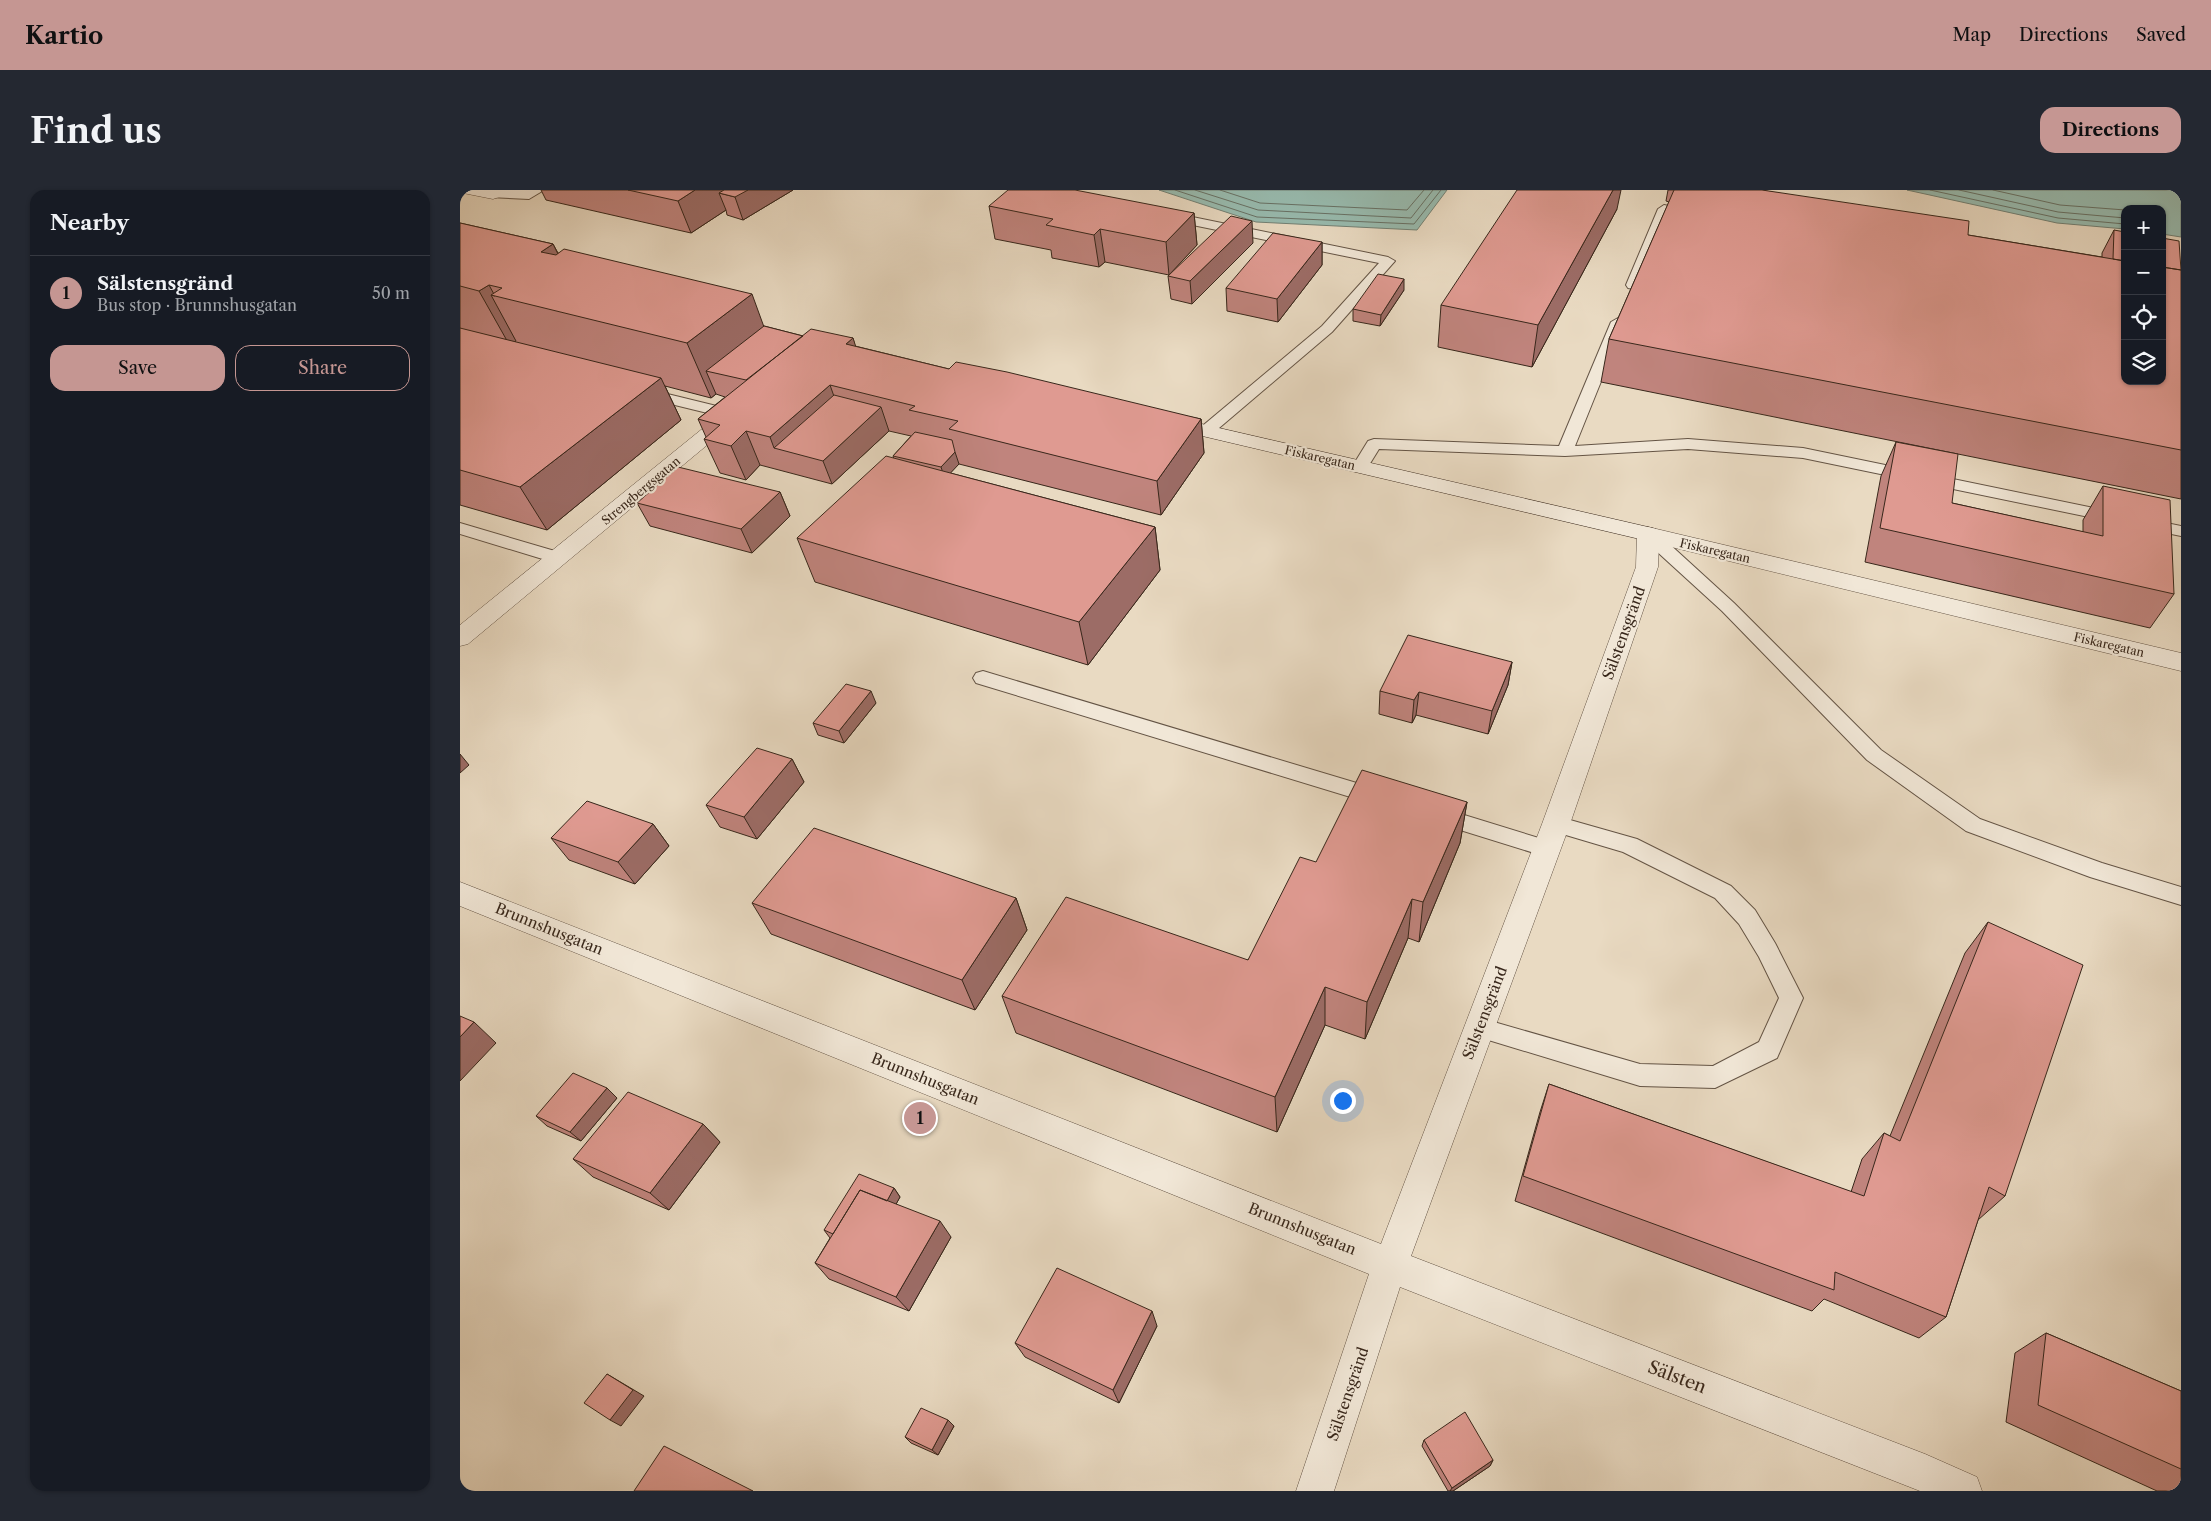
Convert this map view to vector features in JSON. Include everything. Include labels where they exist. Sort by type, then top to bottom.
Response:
[{"type":"street","points":[[469,190],[493,194]]},
{"type":"street","name":"Strengbergsgatan","points":[[460,638],[740,408]]},
{"type":"street","name":"Fiskaregatan","points":[[1148,418],[1648,534],[2181,662]]},
{"type":"street","name":"Sälstensgränd","points":[[1315,1491],[1390,1266],[1552,837],[1647,568],[1648,534]]},
{"type":"street","name":"Brunnshusgatan","points":[[460,894],[1306,1230],[1390,1266]]},
{"type":"street","name":"Sälsten","points":[[1390,1266],[1916,1470],[1963,1491]]},
{"type":"lane","points":[[493,194],[529,194],[538,190]]},
{"type":"lane","points":[[1565,451],[1664,209],[1703,216]]},
{"type":"lane","points":[[1152,213],[1388,261],[1327,329],[1206,431]]},
{"type":"lane","points":[[626,389],[740,408]]},
{"type":"lane","points":[[1360,467],[1374,444],[1565,451],[1688,444],[1803,453],[2181,531]]},
{"type":"lane","points":[[460,528],[559,558]]},
{"type":"lane","points":[[1648,534],[1728,607],[1874,755],[1973,825],[2098,871],[2181,896]]},
{"type":"lane","points":[[982,678],[1406,806],[1552,837],[1629,845],[1723,892],[1748,917],[1791,998],[1768,1050],[1715,1077],[1640,1075],[1480,1028]]},
{"type":"water","points":[[1159,190],[1447,190],[1417,230],[1256,222]]},
{"type":"water","points":[[1907,190],[2181,190],[2181,237],[2166,235],[2166,205],[2121,205],[2121,229],[2057,223]]},
{"type":"building","points":[[628,190],[695,190],[678,201]]},
{"type":"building","points":[[724,190],[748,190],[735,197],[719,193]]},
{"type":"building","points":[[1008,190],[1075,190],[1194,213],[1166,242],[1100,229],[1094,235],[1046,225],[1053,219],[989,206]]},
{"type":"building","points":[[1517,190],[1613,190],[1538,325],[1441,305]]},
{"type":"building","points":[[1674,190],[1762,190],[1969,221],[1968,235],[2121,260],[2121,385],[2166,385],[2166,268],[2181,270],[2181,450],[1609,339]]},
{"type":"building","points":[[1231,216],[1252,221],[1190,281],[1168,276]]},
{"type":"building","points":[[460,223],[553,244],[541,252],[556,255],[564,249],[752,294],[687,343],[491,295],[502,288],[489,285],[479,291],[460,286]]},
{"type":"building","points":[[2114,230],[2121,231],[2121,260],[2113,259]]},
{"type":"building","points":[[1273,233],[1322,242],[1277,299],[1226,288]]},
{"type":"building","points":[[2166,239],[2179,241],[2181,270],[2166,268]]},
{"type":"building","points":[[1378,274],[1404,279],[1381,315],[1353,309]]},
{"type":"building","points":[[764,326],[803,336],[746,380],[706,371]]},
{"type":"building","points":[[460,328],[661,378],[520,487],[460,470]]},
{"type":"building","points":[[811,329],[853,338],[846,344],[949,369],[956,362],[1007,372],[1201,419],[1157,481],[949,429],[958,421],[909,410],[915,406],[830,385],[770,437],[746,431],[731,446],[704,439],[720,425],[698,419]]},
{"type":"building","points":[[834,395],[881,407],[823,461],[774,448]]},
{"type":"building","points":[[915,432],[952,440],[955,452],[941,467],[893,456]]},
{"type":"building","points":[[1896,442],[1958,454],[1952,503],[2103,536],[2103,486],[2170,500],[2174,594],[1880,528]]},
{"type":"building","points":[[886,456],[1155,527],[1079,622],[797,538]]},
{"type":"building","points":[[678,467],[780,492],[741,529],[637,503]]},
{"type":"building","points":[[1408,635],[1512,662],[1492,711],[1419,692],[1414,700],[1380,691]]},
{"type":"building","points":[[846,684],[871,691],[839,731],[813,723]]},
{"type":"building","points":[[757,748],[792,759],[744,817],[706,805]]},
{"type":"building","points":[[1362,770],[1467,802],[1423,902],[1412,899],[1367,1002],[1325,987],[1275,1097],[1002,996],[1066,897],[1248,960],[1300,857],[1316,862]]},
{"type":"building","points":[[587,801],[653,824],[618,862],[551,838]]},
{"type":"building","points":[[814,828],[1016,898],[962,980],[752,903]]},
{"type":"building","points":[[1988,922],[2083,965],[2005,1196],[1989,1187],[1946,1317],[1835,1272],[1834,1290],[1523,1176],[1549,1084],[1864,1196],[1884,1133],[1900,1141]]},
{"type":"building","points":[[460,1016],[474,1022],[460,1037]]},
{"type":"building","points":[[573,1073],[607,1088],[570,1132],[536,1116]]},
{"type":"building","points":[[628,1092],[703,1124],[650,1193],[573,1159]]},
{"type":"building","points":[[859,1174],[894,1188],[887,1201],[860,1190],[833,1234],[824,1230]]},
{"type":"building","points":[[860,1190],[940,1221],[896,1297],[815,1263]]},
{"type":"building","points":[[1057,1268],[1152,1311],[1113,1390],[1015,1343]]},
{"type":"building","points":[[2046,1333],[2181,1391],[2181,1469],[2038,1405]]},
{"type":"building","points":[[607,1374],[633,1390],[610,1420],[584,1403]]},
{"type":"building","points":[[921,1408],[948,1420],[932,1450],[905,1437]]},
{"type":"building","points":[[1465,1412],[1493,1460],[1452,1488],[1424,1440]]},
{"type":"building","points":[[664,1446],[753,1491],[634,1491]]},
{"type":"place","name":"Sälstensgränd","points":[[920,1118]]}]
